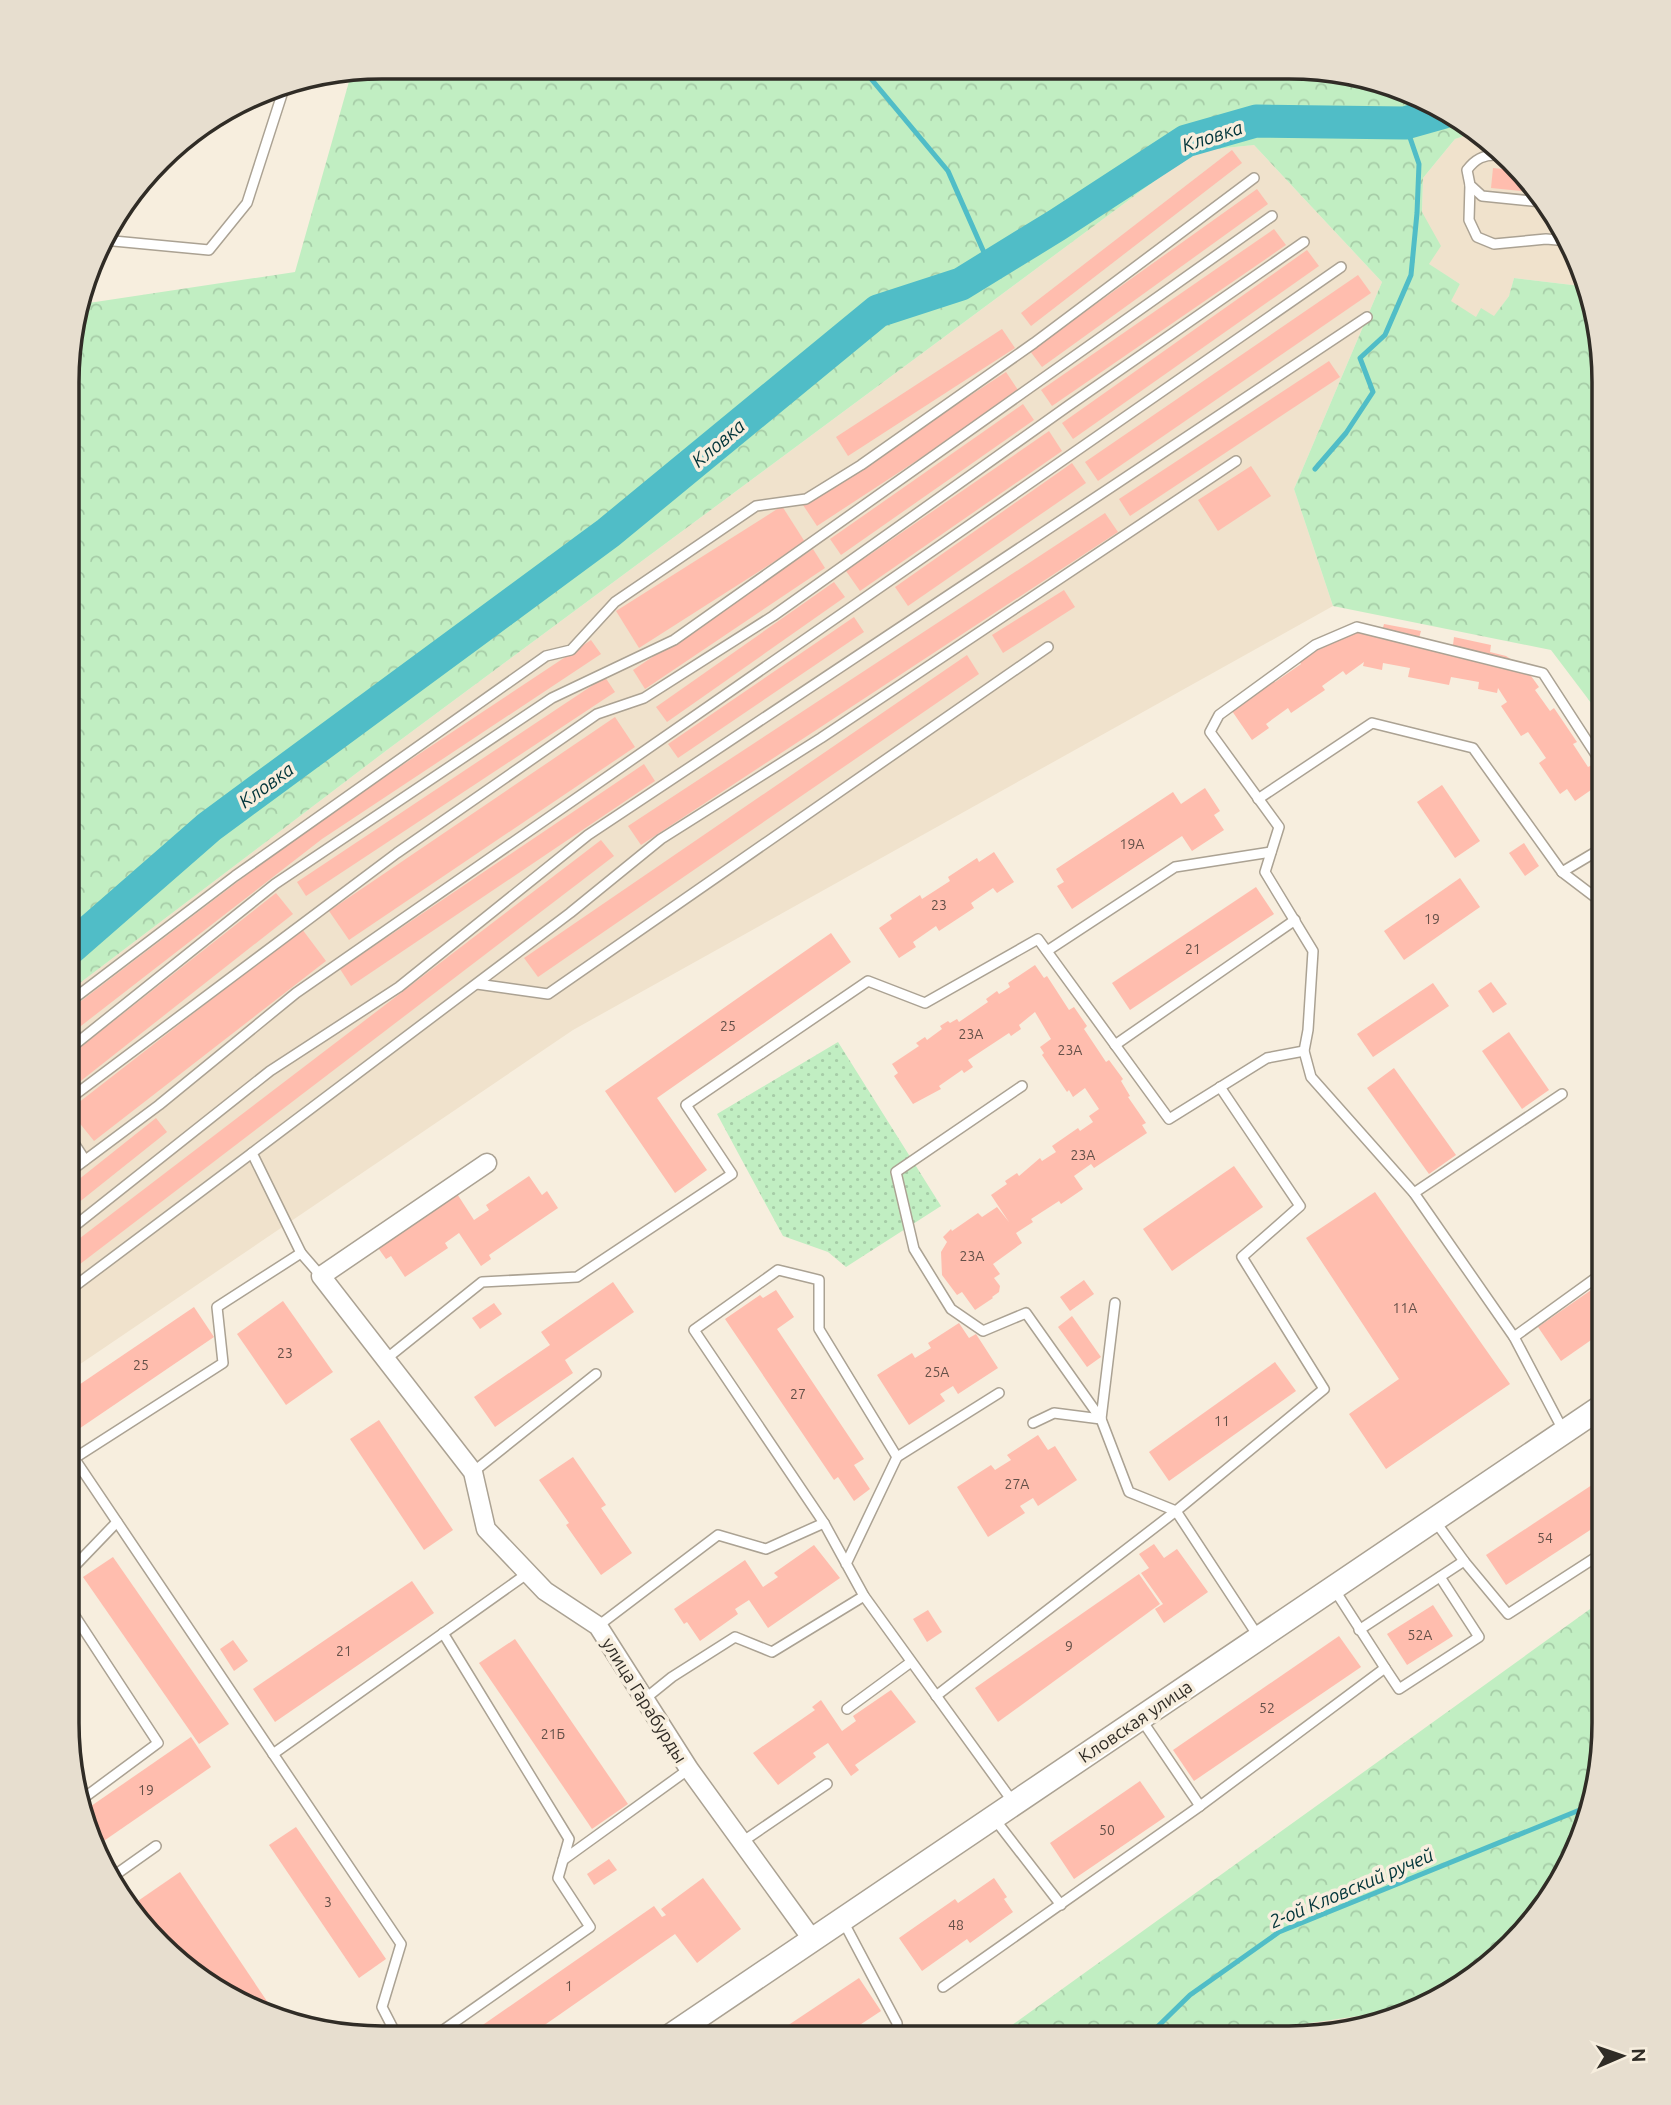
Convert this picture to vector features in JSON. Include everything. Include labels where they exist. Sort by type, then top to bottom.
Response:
[{"type":"street","points":[[321,1276],[487,1163]]},
{"type":"street","name":"улица Гарабурды","points":[[321,1276],[473,1472],[486,1529],[545,1591],[598,1626],[690,1769],[812,1939]]},
{"type":"street","name":"Кловская улица","points":[[685,2026],[1592,1413]]},
{"type":"lane","points":[[114,241],[209,250],[247,203],[281,96]]},
{"type":"lane","points":[[1490,155],[1474,160],[1467,170],[1470,185],[1469,220],[1477,237],[1494,244],[1557,240]]},
{"type":"lane","points":[[79,995],[235,876],[546,656],[571,650],[615,602],[756,506],[806,499],[862,465],[1034,342],[1254,178]]},
{"type":"lane","points":[[1470,185],[1482,196],[1533,201]]},
{"type":"lane","points":[[79,1041],[275,884],[552,698],[674,640],[1272,216]]},
{"type":"lane","points":[[79,1092],[397,853],[575,729],[597,714],[644,698],[773,616],[1304,242]]},
{"type":"lane","points":[[79,1165],[159,1105],[296,993],[1341,267]]},
{"type":"lane","points":[[79,1223],[270,1071],[400,987],[589,835],[1367,317]]},
{"type":"lane","points":[[79,1283],[477,984],[661,839],[832,731],[1236,461]]},
{"type":"lane","points":[[1564,1432],[1514,1337],[1413,1194],[1311,1077],[1304,1051],[1308,1030],[1313,950],[1265,872],[1279,827],[1210,732],[1219,715],[1315,645],[1357,627],[1543,673],[1592,749]]},
{"type":"lane","points":[[477,984],[548,994],[1048,647]]},
{"type":"lane","points":[[1258,799],[1372,723],[1460,744],[1473,748],[1562,872],[1592,895]]},
{"type":"lane","points":[[1047,951],[1175,867],[1271,852]]},
{"type":"lane","points":[[1562,872],[1592,854]]},
{"type":"lane","points":[[1115,1045],[1295,920]]},
{"type":"lane","points":[[386,1359],[482,1282],[577,1277],[732,1174],[686,1105],[868,981],[925,1003],[1038,939],[1169,1119],[1267,1058],[1304,1051]]},
{"type":"lane","points":[[1022,1086],[896,1172],[914,1249],[951,1309],[983,1331],[1026,1313],[1101,1419],[1129,1492],[1176,1511],[1259,1638]]},
{"type":"lane","points":[[936,1696],[1176,1511],[1325,1389],[1242,1257],[1300,1206],[1220,1087]]},
{"type":"lane","points":[[1413,1194],[1562,1094]]},
{"type":"lane","points":[[79,1150],[86,1160]]},
{"type":"lane","points":[[252,1153],[301,1253],[321,1276]]},
{"type":"lane","points":[[79,1456],[223,1363],[217,1307],[301,1253]]},
{"type":"lane","points":[[897,1457],[819,1329],[819,1280],[778,1270],[694,1330],[824,1523],[864,1596],[1014,1803]]},
{"type":"lane","points":[[1514,1337],[1592,1281]]},
{"type":"lane","points":[[1101,1419],[1115,1303]]},
{"type":"lane","points":[[473,1472],[596,1374]]},
{"type":"lane","points":[[846,1564],[897,1457],[999,1393]]},
{"type":"lane","points":[[1033,1423],[1054,1413],[1101,1419]]},
{"type":"lane","points":[[79,1472],[117,1522],[401,1944],[382,2007],[392,2026]]},
{"type":"lane","points":[[1434,1519],[1464,1561],[1508,1614],[1592,1560]]},
{"type":"lane","points":[[79,1562],[117,1522]]},
{"type":"lane","points":[[598,1626],[718,1535],[766,1549],[824,1523]]},
{"type":"lane","points":[[1359,1630],[1464,1561]]},
{"type":"lane","points":[[273,1754],[528,1573]]},
{"type":"lane","points":[[1333,1588],[1399,1689],[1479,1637],[1440,1577]]},
{"type":"lane","points":[[646,1698],[672,1677],[735,1637],[772,1652],[864,1596]]},
{"type":"lane","points":[[79,1622],[158,1743],[88,1795]]},
{"type":"lane","points":[[443,1633],[569,1839],[558,1878],[590,1927],[449,2026]]},
{"type":"lane","points":[[847,1709],[911,1662]]},
{"type":"lane","points":[[943,1987],[1200,1806],[1385,1668]]},
{"type":"lane","points":[[1140,1718],[1200,1806]]},
{"type":"lane","points":[[563,1860],[690,1769]]},
{"type":"lane","points":[[742,1842],[827,1784]]},
{"type":"lane","points":[[993,1817],[1061,1905]]},
{"type":"lane","points":[[118,1873],[156,1846]]},
{"type":"lane","points":[[843,1921],[897,2026]]},
{"type":"shaded area","points":[[1466,135],[1474,141],[1504,167],[1530,197],[1552,230],[1576,285],[1514,278],[1509,296],[1494,317],[1476,318],[1450,301],[1460,284],[1428,264],[1422,212],[1423,178],[1455,139]]},
{"type":"shaded area","points":[[1254,145],[1382,282],[1294,489],[1333,606],[573,1030],[79,1365],[79,984],[387,750],[1195,151]]},
{"type":"shaded area","points":[[1372,2014],[1372,2015],[1329,2024],[1290,2026]]},
{"type":"green space","points":[[1309,79],[1349,85],[1387,95],[1441,119],[1466,135],[1455,139],[1423,178],[1422,212],[1441,246],[1429,264],[1460,284],[1451,301],[1476,317],[1481,308],[1494,316],[1509,296],[1514,278],[1576,285],[1592,362],[1592,704],[1551,650],[1333,606],[1294,489],[1382,282],[1254,145],[1195,151],[387,750],[79,984],[79,362],[89,303],[295,272],[349,80]]},
{"type":"green space","points":[[838,1042],[941,1206],[846,1267],[828,1252],[783,1236],[717,1114]]},
{"type":"green space","points":[[1592,1608],[1592,1743],[1586,1783],[1576,1821],[1552,1875],[1530,1908],[1504,1938],[1474,1964],[1441,1986],[1387,2010],[1372,2015],[1290,2026],[1011,2026]]},
{"type":"building","points":[[1232,150],[1242,163],[1031,326],[1021,313]]},
{"type":"building","points":[[1493,168],[1506,169],[1525,191],[1491,188]]},
{"type":"building","points":[[1257,189],[1268,204],[1042,367],[1030,351]]},
{"type":"building","points":[[1274,229],[1286,245],[1052,406],[1041,390]]},
{"type":"building","points":[[1307,250],[1319,266],[1073,439],[1062,423]]},
{"type":"building","points":[[1358,275],[1371,293],[1098,481],[1085,462]]},
{"type":"building","points":[[1002,329],[1015,348],[848,456],[836,437]]},
{"type":"building","points":[[1329,361],[1340,377],[1130,516],[1119,499]]},
{"type":"building","points":[[1006,372],[1020,393],[817,526],[803,505]]},
{"type":"building","points":[[1023,404],[1034,420],[841,555],[830,539]]},
{"type":"building","points":[[1049,431],[1062,451],[860,591],[846,571]]},
{"type":"building","points":[[1072,463],[1086,483],[908,606],[895,587]]},
{"type":"building","points":[[1251,466],[1271,496],[1218,531],[1198,500]]},
{"type":"building","points":[[782,506],[805,542],[639,648],[616,611]]},
{"type":"building","points":[[1105,513],[1118,532],[641,845],[628,826]]},
{"type":"building","points":[[813,549],[825,568],[645,689],[633,670]]},
{"type":"building","points":[[834,582],[845,597],[667,722],[656,707]]},
{"type":"building","points":[[1064,590],[1075,607],[1003,653],[992,635]]},
{"type":"building","points":[[854,617],[864,632],[678,758],[668,744]]},
{"type":"building","points":[[1384,624],[1421,631],[1419,638],[1453,645],[1454,637],[1491,645],[1490,652],[1506,656],[1526,669],[1539,687],[1535,690],[1550,711],[1554,708],[1577,742],[1573,744],[1588,767],[1592,765],[1592,789],[1575,801],[1567,789],[1560,794],[1539,763],[1546,758],[1528,732],[1521,736],[1501,706],[1507,702],[1498,688],[1497,693],[1478,689],[1479,682],[1451,677],[1449,685],[1408,677],[1410,668],[1383,663],[1382,670],[1363,666],[1364,662],[1346,675],[1343,671],[1322,686],[1325,690],[1291,713],[1288,708],[1266,724],[1269,728],[1252,740],[1232,711],[1244,703],[1239,696],[1270,675],[1275,682],[1301,664],[1297,657],[1327,636],[1331,643],[1344,634],[1369,628],[1382,631]]},
{"type":"building","points":[[591,640],[601,654],[322,839],[79,1027],[79,1003],[312,825]]},
{"type":"building","points":[[967,655],[979,674],[538,977],[524,958]]},
{"type":"building","points":[[605,677],[615,692],[306,896],[297,882]]},
{"type":"building","points":[[615,717],[635,747],[349,940],[329,911]]},
{"type":"building","points":[[644,764],[655,781],[351,986],[340,969]]},
{"type":"building","points":[[1442,785],[1480,841],[1455,858],[1417,802]]},
{"type":"building","points":[[1205,788],[1220,811],[1214,815],[1224,830],[1192,851],[1182,836],[1072,909],[1057,886],[1064,882],[1056,869],[1173,792],[1181,804]]},
{"type":"building","points":[[601,840],[614,856],[79,1265],[79,1239]]},
{"type":"building","points":[[1524,843],[1539,866],[1525,876],[1509,853]]},
{"type":"building","points":[[994,852],[1014,882],[997,893],[993,888],[971,903],[974,908],[939,931],[936,926],[913,942],[916,947],[899,958],[879,928],[892,919],[890,915],[920,895],[922,899],[950,881],[948,877],[977,858],[979,862]]},
{"type":"building","points":[[1460,878],[1480,907],[1404,960],[1384,931]]},
{"type":"building","points":[[1256,887],[1274,914],[1130,1010],[1112,983]]},
{"type":"building","points":[[276,893],[293,914],[79,1082],[79,1048]]},
{"type":"building","points":[[302,929],[326,961],[94,1141],[79,1122],[79,1102]]},
{"type":"building","points":[[831,933],[851,962],[657,1098],[707,1170],[675,1193],[605,1091]]},
{"type":"building","points":[[1035,965],[1044,978],[1047,976],[1069,1010],[1074,1007],[1087,1026],[1084,1029],[1106,1062],[1109,1060],[1123,1079],[1121,1081],[1130,1096],[1128,1097],[1146,1123],[1142,1125],[1147,1133],[1094,1168],[1091,1164],[1074,1176],[1083,1189],[1031,1219],[1033,1222],[1016,1233],[1022,1243],[993,1264],[1000,1274],[994,1278],[1000,1286],[999,1292],[975,1310],[962,1292],[957,1295],[942,1275],[941,1252],[947,1242],[943,1237],[978,1213],[982,1217],[997,1207],[1009,1222],[991,1195],[1017,1173],[1019,1176],[1040,1158],[1042,1161],[1056,1152],[1052,1146],[1078,1128],[1080,1131],[1093,1122],[1089,1116],[1099,1109],[1085,1088],[1073,1097],[1069,1090],[1067,1092],[1042,1055],[1044,1053],[1040,1047],[1051,1039],[1035,1012],[1019,1025],[1021,1029],[1011,1036],[1009,1033],[968,1060],[973,1067],[964,1073],[962,1070],[939,1086],[941,1089],[913,1104],[894,1076],[898,1073],[892,1064],[919,1046],[916,1043],[925,1037],[927,1040],[942,1029],[940,1026],[957,1019],[959,1022],[988,1002],[986,999],[997,991],[999,994],[1010,987],[1008,983]]},
{"type":"building","points":[[1491,982],[1507,1004],[1493,1013],[1478,991]]},
{"type":"building","points":[[1433,983],[1449,1006],[1373,1057],[1357,1034]]},
{"type":"building","points":[[1509,1032],[1549,1090],[1522,1109],[1482,1051]]},
{"type":"building","points":[[1394,1068],[1456,1155],[1429,1174],[1367,1088]]},
{"type":"building","points":[[156,1118],[167,1132],[79,1202],[79,1179]]},
{"type":"building","points":[[1234,1166],[1263,1207],[1172,1271],[1143,1229]]},
{"type":"building","points":[[529,1176],[542,1195],[547,1191],[558,1208],[489,1255],[491,1259],[481,1266],[459,1233],[445,1243],[448,1248],[405,1277],[391,1256],[386,1259],[376,1245],[452,1186],[474,1220],[489,1210],[486,1205]]},
{"type":"building","points":[[1375,1192],[1510,1384],[1386,1469],[1349,1414],[1399,1379],[1306,1238]]},
{"type":"building","points":[[1084,1280],[1094,1294],[1070,1311],[1060,1297]]},
{"type":"building","points":[[613,1282],[634,1312],[565,1360],[573,1373],[495,1427],[474,1397],[550,1345],[541,1332]]},
{"type":"building","points":[[1592,1289],[1592,1339],[1561,1361],[1538,1327]]},
{"type":"building","points":[[776,1290],[794,1317],[777,1329],[864,1459],[854,1465],[870,1489],[854,1501],[838,1477],[834,1480],[725,1319],[760,1295],[763,1298]]},
{"type":"building","points":[[283,1301],[333,1372],[286,1405],[237,1334]]},
{"type":"building","points":[[494,1303],[502,1314],[480,1329],[472,1318]]},
{"type":"building","points":[[194,1307],[214,1337],[79,1429],[79,1385]]},
{"type":"building","points":[[1072,1316],[1101,1357],[1087,1367],[1058,1327]]},
{"type":"building","points":[[959,1323],[969,1338],[976,1334],[998,1368],[958,1394],[953,1386],[940,1394],[945,1401],[909,1425],[877,1375],[912,1353],[915,1358],[931,1348],[928,1343]]},
{"type":"building","points":[[1275,1362],[1296,1391],[1169,1481],[1149,1452]]},
{"type":"building","points":[[379,1420],[453,1530],[424,1550],[350,1439]]},
{"type":"building","points":[[1038,1435],[1048,1450],[1055,1446],[1077,1480],[1038,1506],[1033,1498],[1020,1506],[1025,1513],[988,1537],[957,1487],[991,1465],[995,1470],[1011,1460],[1007,1455]]},
{"type":"building","points":[[573,1457],[606,1505],[601,1508],[632,1553],[601,1575],[539,1480]]},
{"type":"building","points":[[1592,1485],[1592,1529],[1506,1585],[1486,1555]]},
{"type":"building","points":[[1154,1544],[1164,1558],[1177,1549],[1208,1592],[1164,1623],[1155,1609],[1163,1604],[1141,1573],[1149,1568],[1139,1554]]},
{"type":"building","points":[[814,1545],[840,1578],[768,1628],[749,1600],[735,1609],[738,1614],[700,1641],[674,1609],[745,1560],[763,1587],[778,1577],[774,1573]]},
{"type":"building","points":[[113,1557],[229,1724],[199,1744],[83,1577]]},
{"type":"building","points":[[1139,1574],[1160,1604],[998,1722],[975,1688]]},
{"type":"building","points":[[412,1581],[434,1613],[275,1722],[253,1689]]},
{"type":"building","points":[[1433,1605],[1453,1636],[1407,1665],[1387,1634]]},
{"type":"building","points":[[928,1610],[942,1632],[927,1642],[913,1619]]},
{"type":"building","points":[[1339,1636],[1361,1667],[1194,1781],[1173,1750]]},
{"type":"building","points":[[515,1639],[628,1804],[592,1829],[479,1663]]},
{"type":"building","points":[[233,1640],[248,1661],[234,1671],[220,1649]]},
{"type":"building","points":[[891,1690],[916,1722],[855,1765],[859,1770],[851,1776],[828,1743],[813,1753],[816,1757],[778,1785],[753,1753],[815,1710],[812,1707],[821,1700],[842,1731],[856,1721],[853,1716]]},
{"type":"building","points":[[191,1737],[211,1767],[103,1841],[90,1806]]},
{"type":"building","points":[[1140,1781],[1165,1817],[1074,1879],[1050,1843]]},
{"type":"building","points":[[296,1827],[386,1959],[359,1978],[269,1845]]},
{"type":"building","points":[[609,1859],[617,1870],[594,1885],[587,1874]]},
{"type":"building","points":[[180,1872],[269,2004],[230,1986],[197,1964],[167,1938],[137,1902]]},
{"type":"building","points":[[703,1878],[741,1929],[697,1963],[675,1934],[543,2026],[481,2026],[654,1906],[662,1917],[666,1915],[661,1909]]},
{"type":"building","points":[[994,1878],[1013,1912],[970,1943],[967,1939],[922,1971],[899,1938],[955,1899],[958,1903]]},
{"type":"building","points":[[859,1978],[881,2011],[858,2026],[787,2026]]},
{"type":"waterway","points":[[871,79],[948,171],[990,266]]},
{"type":"waterway","name":"Кловка","points":[[79,940],[209,827],[608,533],[878,311],[961,284],[1186,141],[1256,121],[1405,123],[1433,115]]},
{"type":"waterway","points":[[1315,469],[1346,433],[1373,392],[1360,358],[1385,335],[1411,275],[1419,164],[1405,123]]},
{"type":"waterway","name":"2-ой Кловский ручей","points":[[1158,2026],[1190,1995],[1279,1932],[1579,1810]]}]
